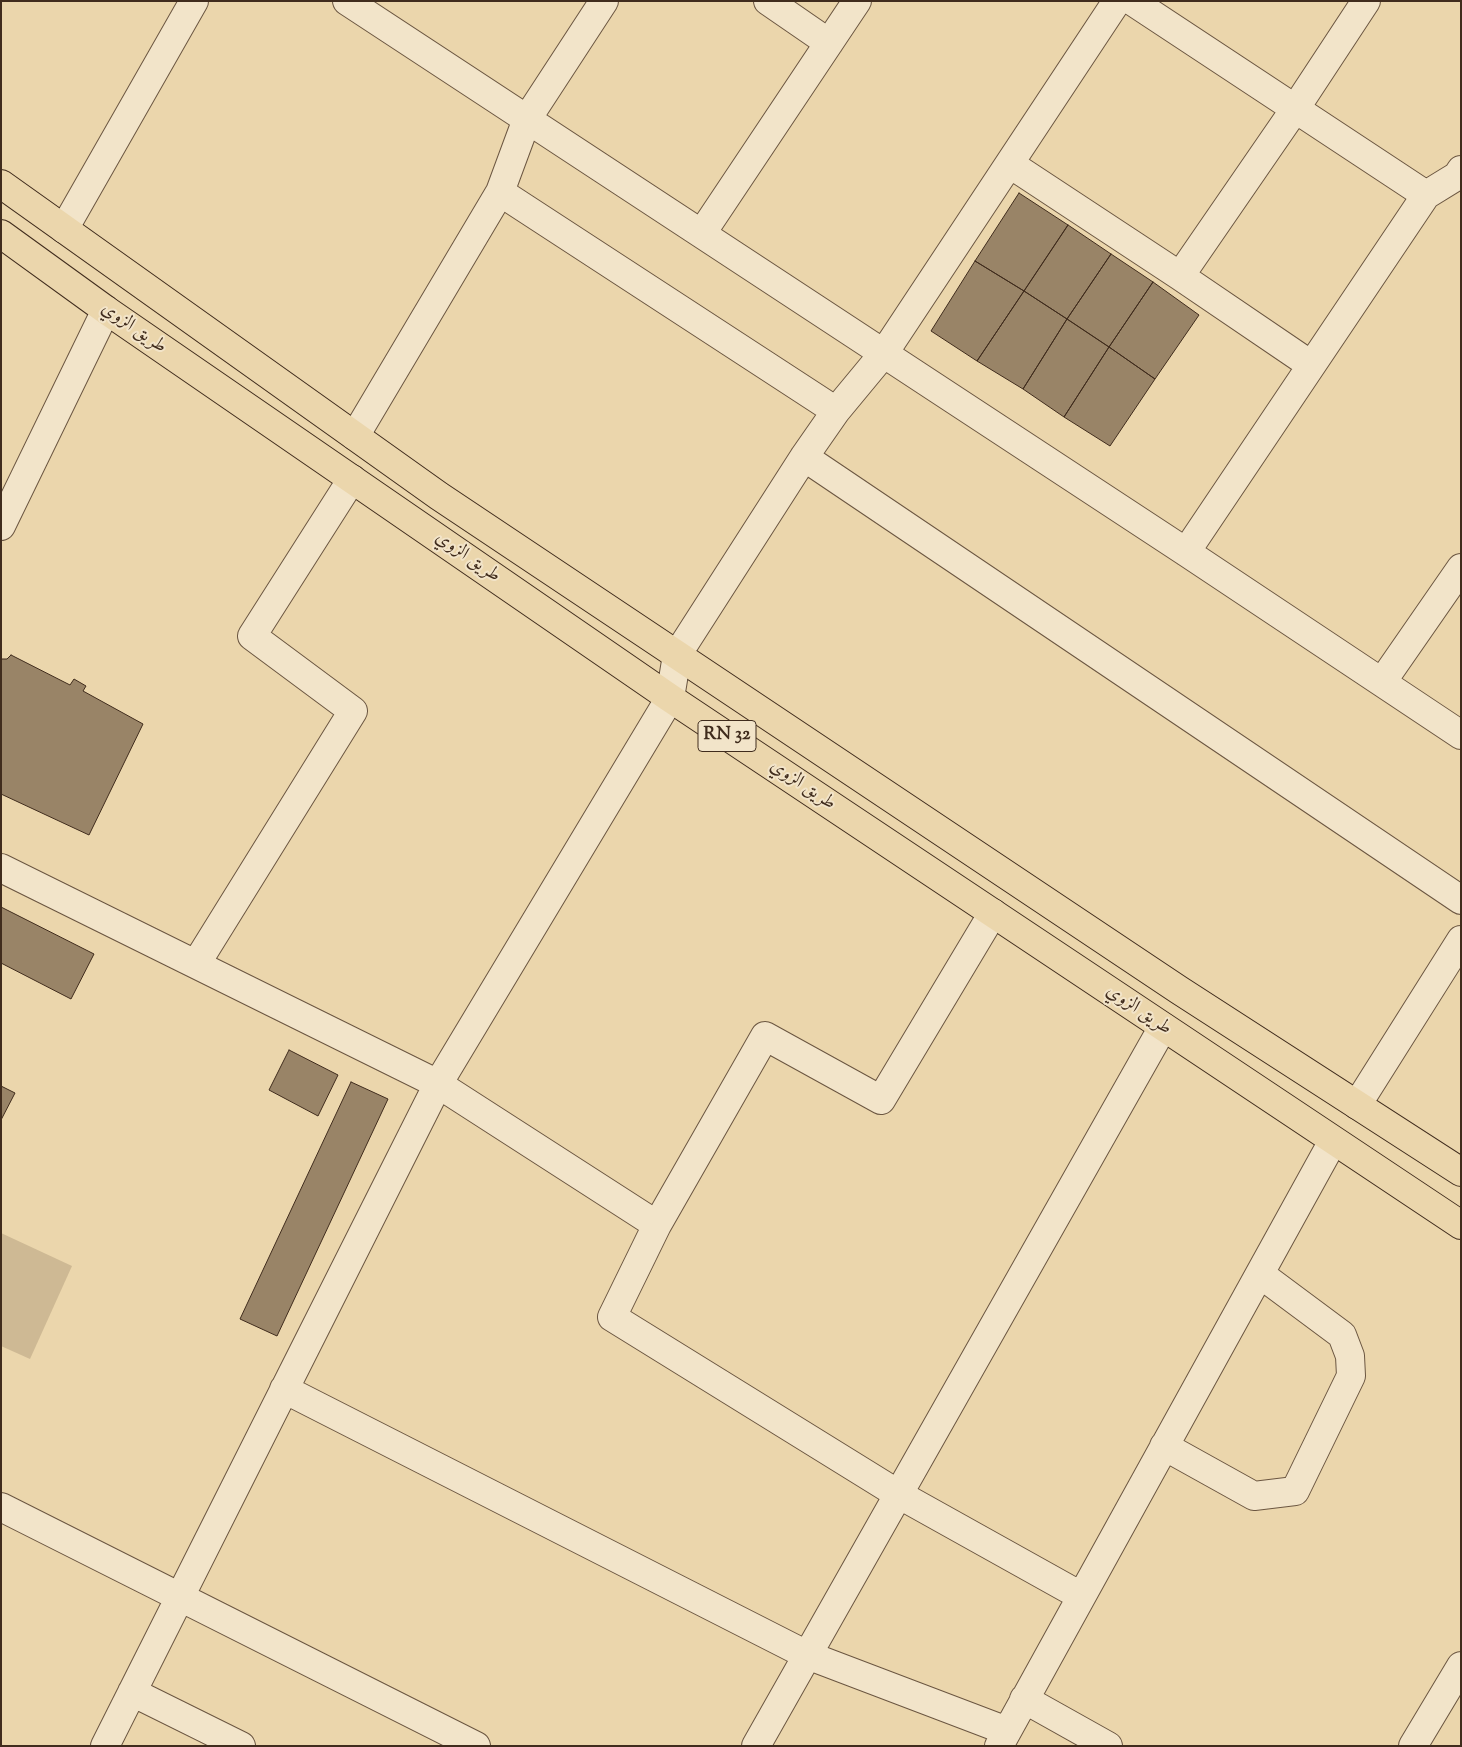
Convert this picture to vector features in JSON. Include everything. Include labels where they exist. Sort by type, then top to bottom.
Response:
[{"type":"main road","name":"طريق الزوي","points":[[1,184],[439,496],[1179,990],[1461,1172]]},
{"type":"main road","name":"طريق الزوي","points":[[1,234],[106,310],[670,698],[1332,1141],[1461,1225]]},
{"type":"street","points":[[64,229],[194,1]]},
{"type":"street","points":[[347,1],[1461,734]]},
{"type":"street","points":[[354,436],[500,192],[527,118],[604,1]]},
{"type":"street","points":[[768,1],[829,43]]},
{"type":"street","points":[[702,233],[857,1]]},
{"type":"street","points":[[105,1746],[438,1084],[670,698],[676,655],[804,457],[836,411],[884,354],[1117,1]]},
{"type":"street","points":[[1132,1],[1426,195]]},
{"type":"street","points":[[1180,276],[1295,109],[1366,1]]},
{"type":"street","points":[[1010,164],[1312,365]]},
{"type":"street","points":[[1186,552],[1426,195],[1457,176],[1461,170]]},
{"type":"street","points":[[500,192],[836,411]]},
{"type":"street","points":[[1,526],[106,310]]},
{"type":"street","points":[[804,457],[1461,900]]},
{"type":"street","points":[[196,964],[353,711],[252,636],[352,479]]},
{"type":"street","points":[[1382,682],[1461,568]]},
{"type":"street","points":[[1,868],[438,1084],[657,1225]]},
{"type":"street","points":[[993,913],[881,1100],[765,1036],[657,1225],[612,1317],[898,1494],[1081,1596]]},
{"type":"street","points":[[1357,1105],[1461,940]]},
{"type":"street","points":[[756,1746],[1163,1028]]},
{"type":"street","points":[[284,1389],[807,1656],[1003,1738],[1332,1141]]},
{"type":"street","points":[[1164,1446],[1254,1496],[1295,1491],[1351,1376],[1350,1356],[1342,1335],[1260,1274]]},
{"type":"street","points":[[1,1507],[476,1746]]},
{"type":"street","points":[[1413,1746],[1461,1666]]},
{"type":"street","points":[[132,1692],[241,1746]]},
{"type":"street","points":[[1024,1700],[1108,1746]]},
{"type":"shaded area","points":[[1,1233],[72,1266],[30,1359],[1,1346]]},
{"type":"building","points":[[1019,193],[1068,225],[1024,291],[975,261]]},
{"type":"building","points":[[1068,225],[1111,254],[1067,319],[1024,291]]},
{"type":"building","points":[[1111,254],[1153,282],[1109,347],[1067,319]]},
{"type":"building","points":[[975,261],[1024,291],[977,361],[931,331]]},
{"type":"building","points":[[1153,282],[1199,315],[1155,379],[1109,347]]},
{"type":"building","points":[[1024,291],[1067,319],[1023,389],[977,361]]},
{"type":"building","points":[[1067,319],[1109,347],[1064,417],[1023,389]]},
{"type":"building","points":[[1109,347],[1155,379],[1110,446],[1064,417]]},
{"type":"building","points":[[11,655],[70,685],[74,679],[86,686],[83,691],[143,724],[89,835],[1,794],[1,659],[7,659]]},
{"type":"building","points":[[1,907],[94,954],[71,999],[1,963]]},
{"type":"building","points":[[289,1050],[338,1075],[318,1116],[269,1090]]},
{"type":"building","points":[[351,1082],[388,1099],[277,1336],[240,1319]]},
{"type":"building","points":[[1,1086],[15,1093],[1,1120]]}]
